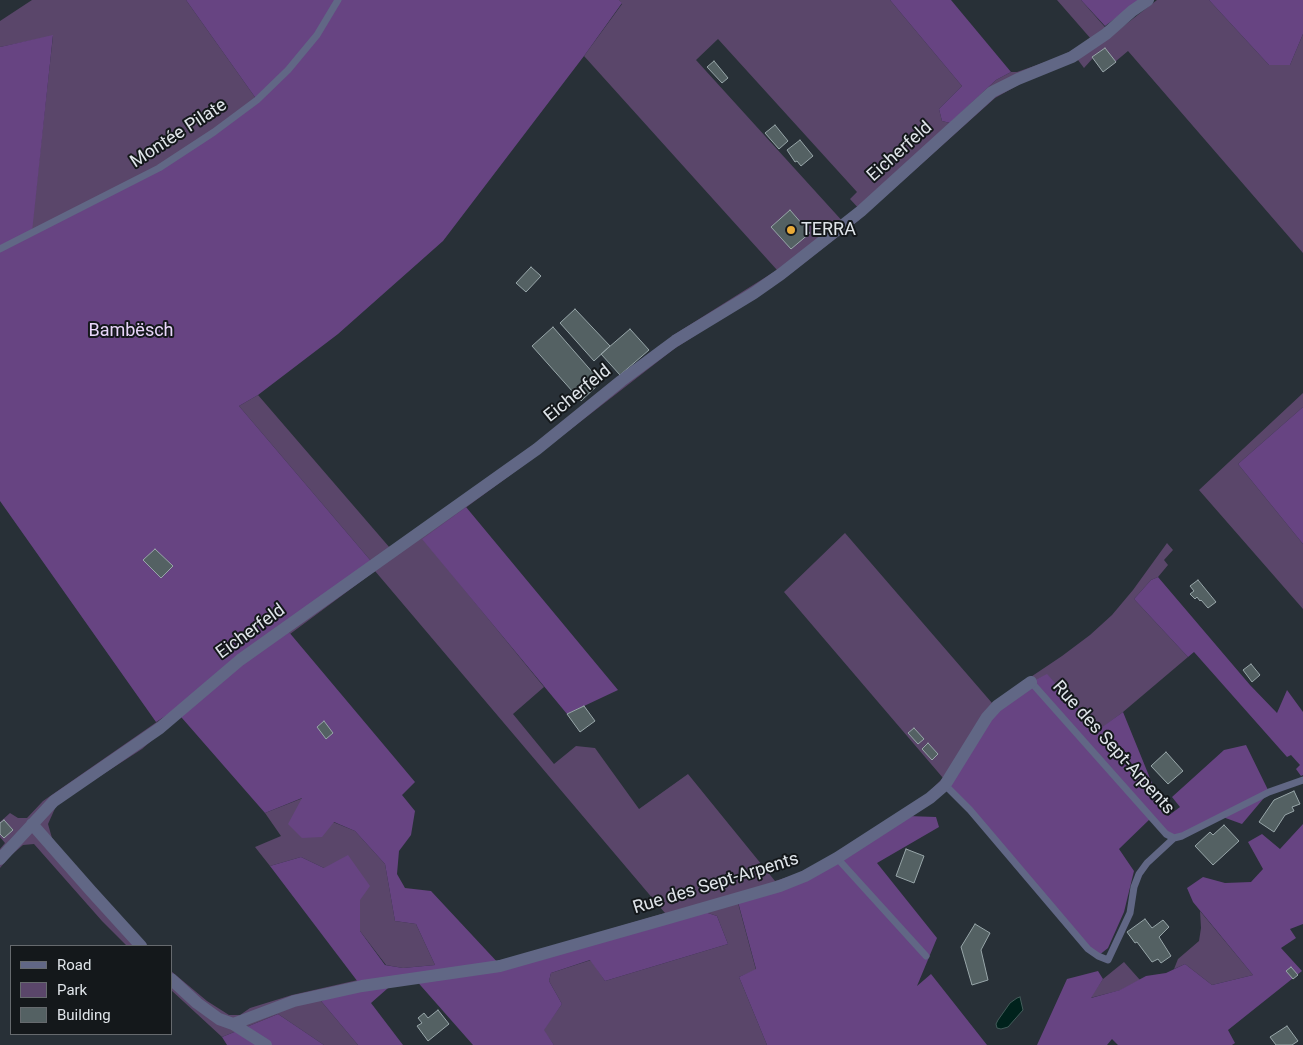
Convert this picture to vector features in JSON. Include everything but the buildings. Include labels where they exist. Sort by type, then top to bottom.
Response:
[{"type":"street","name":"Eicherfeld","points":[[32,824],[54,801],[160,728],[240,660],[537,449],[621,381],[675,341],[754,293],[781,274],[861,211],[992,92],[1072,57],[1106,34],[1132,11],[1148,0]]},
{"type":"street","name":"Rue des Sept-Arpents","points":[[233,1024],[294,1001],[362,986],[500,966],[780,886],[805,876],[838,858],[930,798],[945,785],[987,717],[997,706],[1031,682]]},
{"type":"street","points":[[0,859],[32,824],[140,945]]},
{"type":"street","points":[[172,980],[219,1019],[233,1024],[266,1045]]},
{"type":"lane","name":"Montée Pilate","points":[[0,249],[159,168],[214,132],[257,100],[288,70],[318,35],[338,0]]},
{"type":"lane","name":"Rue des Sept-Arpents","points":[[1031,682],[1166,834],[1174,838],[1182,836],[1269,792],[1303,780]]},
{"type":"lane","points":[[945,785],[970,810],[1088,949],[1108,960],[1130,913],[1134,887],[1139,874],[1147,863],[1174,838]]},
{"type":"lane","points":[[838,858],[926,956]]},
{"type":"green space","points":[[32,0],[186,0],[257,100],[159,168],[31,233],[53,36],[0,47],[0,21]]},
{"type":"green space","name":"Bambësch","points":[[186,0],[619,0],[622,3],[443,241],[338,334],[258,395],[239,406],[371,561],[283,625],[415,782],[402,795],[415,811],[411,835],[399,851],[397,874],[405,888],[431,891],[500,965],[705,912],[717,916],[728,944],[605,981],[590,960],[551,973],[549,981],[562,1004],[544,1030],[554,1045],[473,1045],[414,978],[396,981],[371,1003],[403,1045],[358,1045],[321,1001],[361,986],[270,866],[301,857],[324,868],[348,855],[370,886],[360,900],[360,931],[385,965],[403,968],[435,965],[416,924],[395,921],[385,864],[355,831],[334,822],[322,837],[302,838],[288,824],[302,798],[265,813],[175,710],[156,722],[0,501],[0,47],[53,35],[32,232],[159,168],[257,100]]},
{"type":"green space","points":[[619,0],[890,0],[962,86],[939,109],[942,121],[950,123],[996,80],[1011,72],[1017,72],[1054,59],[1091,39],[1057,0],[1081,0],[1112,35],[1157,0],[1209,0],[1269,65],[1290,65],[1303,34],[1303,253],[1128,51],[1103,72],[1093,58],[1084,68],[1078,60],[1022,83],[995,98],[859,220],[785,278],[674,349],[535,457],[423,539],[544,687],[513,714],[554,764],[576,746],[595,748],[639,809],[688,774],[775,881],[803,872],[834,854],[927,794],[943,778],[784,592],[845,533],[992,703],[1090,635],[1112,615],[1133,590],[1167,543],[1173,550],[1164,560],[1168,565],[1134,599],[1188,657],[1123,712],[1099,730],[1047,675],[1031,682],[997,706],[987,717],[945,785],[949,788],[840,861],[807,880],[738,903],[756,970],[739,977],[767,1045],[554,1045],[543,1030],[562,1004],[549,981],[551,973],[591,960],[605,981],[728,944],[717,916],[705,912],[537,961],[500,966],[497,961],[665,913],[375,571],[290,634],[283,625],[371,561],[239,406],[258,395],[390,548],[536,444],[539,447],[621,381],[675,341],[672,336],[777,270],[584,56],[622,4]],"holes":[[[718,39],[857,192],[850,199],[861,211],[845,224],[696,60]]]},
{"type":"green space","points":[[890,0],[951,0],[1011,72],[996,80],[950,123],[942,121],[939,109],[962,86]]},
{"type":"green space","points":[[1081,0],[1140,0],[1105,26]]},
{"type":"green space","points":[[1209,0],[1303,0],[1303,34],[1290,65],[1269,65]]},
{"type":"green space","points":[[1303,393],[1303,407],[1238,464],[1303,544],[1303,609],[1199,490]]},
{"type":"green space","points":[[1303,407],[1303,544],[1238,464]]},
{"type":"green space","points":[[466,507],[618,690],[567,714],[422,539]]},
{"type":"green space","points":[[1158,577],[1250,685],[1277,713],[1287,690],[1303,712],[1303,775],[1301,776],[1296,769],[1300,765],[1291,755],[1287,757],[1194,652],[1188,657],[1134,599],[1151,580]]},
{"type":"green space","points":[[1047,674],[1098,730],[1123,712],[1156,793],[1154,797],[1168,816],[1180,807],[1172,797],[1224,750],[1246,745],[1269,792],[1242,824],[1220,816],[1174,838],[1152,817],[1119,849],[1134,871],[1124,912],[1108,948],[1098,956],[945,785],[987,717],[1031,682]]},
{"type":"green space","points":[[174,710],[180,716],[142,749],[57,804],[48,824],[52,838],[93,887],[147,945],[126,945],[102,921],[34,844],[23,845],[0,868],[0,849],[5,843],[0,837],[0,822],[10,813],[18,818],[27,818],[43,801]]},
{"type":"green space","points":[[303,798],[333,822],[355,831],[385,864],[395,921],[416,924],[435,965],[403,968],[386,965],[360,931],[360,900],[324,868],[301,857],[270,866],[255,847],[281,836],[265,813]]},
{"type":"green space","points":[[908,816],[936,817],[939,827],[877,863],[937,938],[917,986],[931,974],[987,1045],[767,1045],[739,977],[756,969],[738,902],[781,890]]},
{"type":"green space","points":[[1303,824],[1303,924],[1290,929],[1296,938],[1281,948],[1302,971],[1228,1030],[1235,1043],[1232,1045],[1118,1045],[1112,1039],[1107,1045],[1037,1045],[1067,979],[1098,971],[1103,979],[1091,998],[1120,990],[1146,976],[1166,973],[1185,964],[1212,985],[1253,975],[1193,902],[1187,888],[1203,877],[1225,883],[1251,882],[1263,869],[1248,842],[1262,834],[1280,849]]},
{"type":"green space","points":[[1200,911],[1253,975],[1212,985],[1185,964],[1174,969],[1178,959],[1199,941],[1201,928]]},
{"type":"green space","points":[[1124,962],[1140,980],[1121,990],[1090,998],[1103,979]]},
{"type":"green space","points":[[172,972],[207,1001],[229,1015],[240,1015],[250,1008],[292,995],[358,980],[362,986],[321,1001],[358,1045],[324,1045],[278,1014],[222,1037],[172,991]]},
{"type":"green space","points":[[278,1014],[324,1045],[227,1045],[222,1037]]},
{"type":"shaded area","points":[[1020,997],[1023,1010],[1008,1027],[997,1028],[998,1020],[1010,1003]]},
{"type":"place","name":"TERRA","points":[[791,230]]}]
